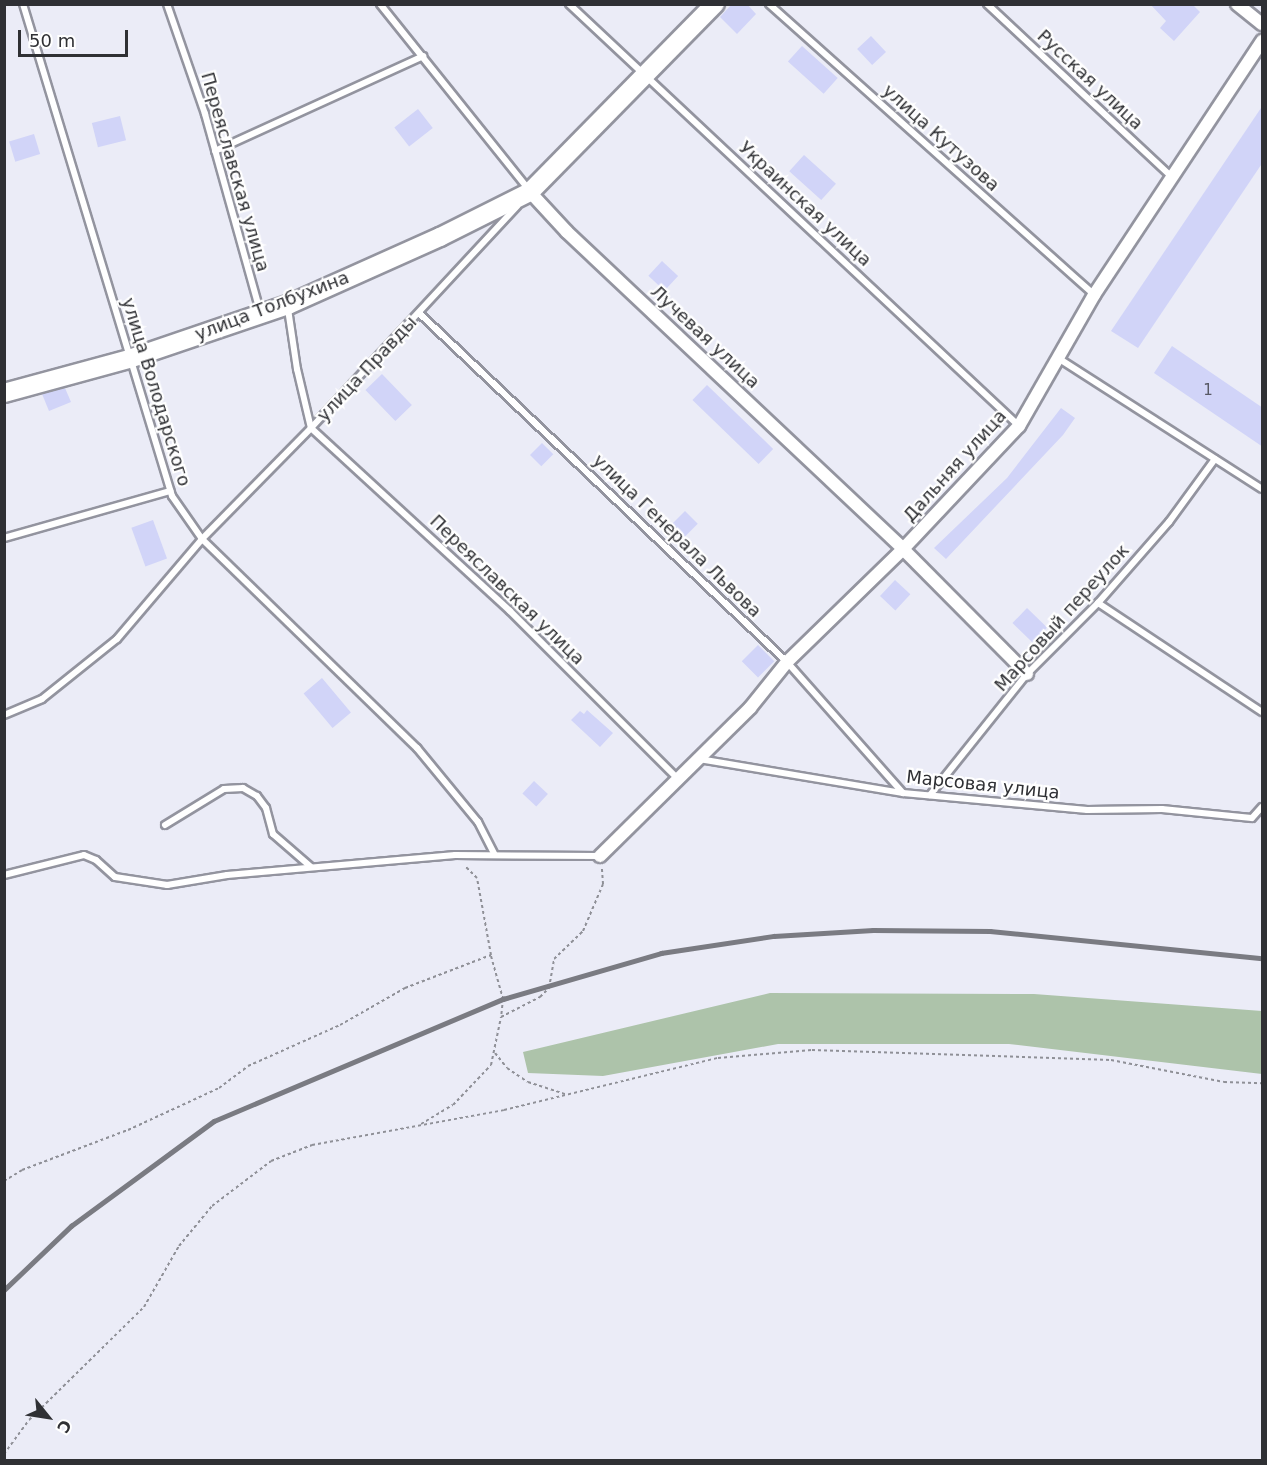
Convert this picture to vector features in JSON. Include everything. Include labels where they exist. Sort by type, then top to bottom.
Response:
[{"type":"main road","name":"улица Правды","points":[[530,192],[715,4]]},
{"type":"main road","name":"улица Толбухина","points":[[4,393],[129,359],[288,304],[440,237],[530,192]]},
{"type":"street","points":[[1237,4],[1263,24]]},
{"type":"street","name":"Дальняя улица","points":[[600,856],[750,708],[787,663],[903,549],[1019,426],[1055,357],[1094,295],[1263,41]]},
{"type":"street","name":"Лучевая улица","points":[[530,192],[567,232],[903,549],[1027,674]]},
{"type":"lane","name":"улица Володарского","points":[[23,4],[170,490],[202,539],[417,748],[478,822],[495,855]]},
{"type":"lane","name":"Переяславская улица","points":[[166,4],[215,151],[261,314]]},
{"type":"lane","name":"Лучевая улица","points":[[380,4],[530,192]]},
{"type":"lane","name":"Украинская улица","points":[[569,4],[1019,426]]},
{"type":"lane","name":"улица Кутузова","points":[[769,4],[1094,295]]},
{"type":"lane","name":"Русская улица","points":[[987,4],[1173,178]]},
{"type":"lane","points":[[215,151],[423,56]]},
{"type":"lane","name":"улица Правды","points":[[4,715],[42,699],[117,639],[202,539],[419,314],[530,192]]},
{"type":"lane","points":[[288,304],[297,369],[311,428]]},
{"type":"lane","name":"улица Генерала Львова","points":[[419,314],[787,663],[903,792]]},
{"type":"lane","points":[[1055,357],[1263,489]]},
{"type":"lane","name":"Переяславская улица","points":[[311,428],[510,611],[678,778]]},
{"type":"lane","name":"Марсовый переулок","points":[[930,795],[1027,674],[1098,603],[1169,522],[1215,459]]},
{"type":"lane","points":[[4,538],[170,490]]},
{"type":"lane","points":[[1098,603],[1263,712]]},
{"type":"lane","name":"Марсовая улица","points":[[699,759],[903,792],[1087,810],[1162,808],[1252,818],[1263,807]]},
{"type":"lane","points":[[165,825],[224,789],[243,788],[257,796],[266,808],[273,834],[311,867]]},
{"type":"lane","points":[[4,875],[84,855],[96,860],[115,877],[167,885],[311,867],[384,864],[454,855],[600,856]]},
{"type":"path","points":[[419,1126],[453,1105],[492,1065],[501,1017],[503,999],[491,955],[477,878],[454,855]]},
{"type":"path","points":[[501,1017],[540,997],[549,988],[554,959],[583,931],[603,884],[600,856]]},
{"type":"path","points":[[4,1181],[22,1170],[128,1130],[219,1088],[248,1065],[340,1025],[405,988],[491,955]]},
{"type":"path","points":[[4,1454],[29,1420],[144,1307],[179,1246],[212,1206],[271,1161],[312,1145],[419,1126],[569,1094],[718,1058],[812,1050],[1111,1060],[1224,1082],[1263,1083]]},
{"type":"path","points":[[494,1052],[507,1068],[528,1082],[569,1094]]},
{"type":"green space","points":[[770,993],[1034,994],[1262,1011],[1262,1074],[1009,1044],[778,1044],[603,1076],[528,1073],[523,1052]]},
{"type":"building","points":[[732,4],[747,4],[756,14],[737,34],[720,17]]},
{"type":"building","points":[[1150,4],[1192,4],[1200,12],[1174,41],[1160,28],[1166,21]]},
{"type":"building","points":[[871,36],[886,52],[872,65],[857,49]]},
{"type":"building","points":[[802,46],[838,78],[824,94],[788,62]]},
{"type":"building","points":[[1263,105],[1263,162],[1138,348],[1111,331]]},
{"type":"building","points":[[418,109],[433,128],[409,146],[394,127]]},
{"type":"building","points":[[120,116],[126,140],[98,147],[92,123]]},
{"type":"building","points":[[34,134],[40,154],[15,162],[9,142]]},
{"type":"building","points":[[804,155],[836,184],[821,200],[789,171]]},
{"type":"building","points":[[662,261],[678,276],[664,291],[648,276]]},
{"type":"building","points":[[1172,346],[1263,408],[1263,447],[1154,373]]},
{"type":"building","points":[[382,374],[412,405],[395,421],[365,390]]},
{"type":"building","points":[[707,385],[773,449],[759,464],[692,400]]},
{"type":"building","points":[[65,388],[71,402],[49,411],[42,394]]},
{"type":"building","points":[[1061,408],[1075,418],[1063,435],[946,559],[934,548],[1007,478]]},
{"type":"building","points":[[542,443],[553,454],[541,466],[530,455]]},
{"type":"building","points":[[685,511],[698,524],[685,536],[672,524]]},
{"type":"building","points":[[153,520],[167,559],[145,566],[131,528]]},
{"type":"building","points":[[895,580],[910,594],[895,610],[880,596]]},
{"type":"building","points":[[1027,608],[1047,627],[1033,643],[1012,623]]},
{"type":"building","points":[[758,645],[774,661],[758,678],[742,661]]},
{"type":"building","points":[[322,678],[351,712],[333,728],[304,693]]},
{"type":"building","points":[[587,710],[613,733],[600,747],[571,720],[580,711],[584,714]]},
{"type":"building","points":[[534,781],[548,794],[536,806],[522,793]]},
{"type":"railway","points":[[4,1290],[71,1226],[214,1121],[503,999],[661,953],[774,936],[873,930],[990,931],[1262,958]]}]
